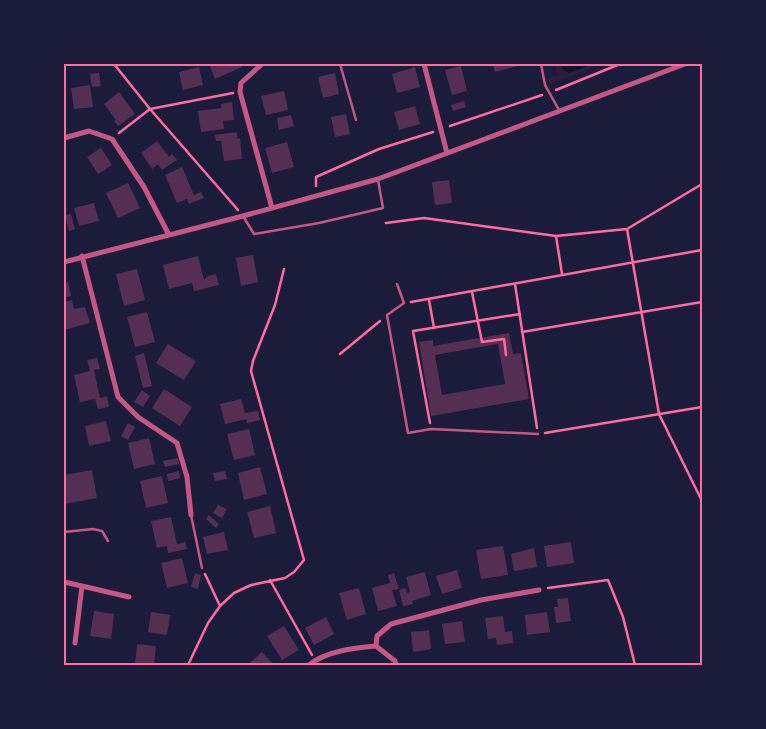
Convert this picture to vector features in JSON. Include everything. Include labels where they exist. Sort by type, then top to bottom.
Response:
[{"type":"street","points":[[262,64],[241,83],[240,92],[272,208]]},
{"type":"street","points":[[424,64],[448,153]]},
{"type":"street","points":[[64,262],[378,179],[684,64]]},
{"type":"street","points":[[64,138],[89,131],[112,139],[144,187],[170,235]]},
{"type":"street","points":[[82,256],[118,397],[138,418],[177,443],[187,477],[191,515]]},
{"type":"street","points":[[64,582],[128,597]]},
{"type":"street","points":[[75,643],[82,586]]},
{"type":"street","points":[[376,646],[377,636],[391,624],[481,600],[539,590]]},
{"type":"street","points":[[309,665],[315,660],[343,650],[376,646],[395,660],[396,665]]},
{"type":"lane","points":[[340,64],[356,120]]},
{"type":"lane","points":[[541,64],[545,85],[559,111]]},
{"type":"lane","points":[[243,216],[254,234],[318,223],[383,208],[378,179]]},
{"type":"lane","points":[[397,284],[404,303],[387,315],[408,433],[431,430],[538,434]]},
{"type":"lane","points":[[191,515],[202,568]]},
{"type":"lane","points":[[64,532],[93,529],[102,531],[108,541]]},
{"type":"path","points":[[114,64],[150,109],[243,216]]},
{"type":"path","points":[[316,195],[316,177],[379,150],[549,92],[620,64]]},
{"type":"path","points":[[112,139],[150,109],[240,92]]},
{"type":"path","points":[[386,223],[424,218],[556,236],[627,228],[702,184]]},
{"type":"path","points":[[627,228],[659,414],[702,501]]},
{"type":"path","points":[[556,236],[562,275]]},
{"type":"path","points":[[404,303],[702,250]]},
{"type":"path","points":[[188,665],[208,623],[220,606],[234,593],[251,585],[285,578],[294,572],[304,560],[251,370],[252,361],[275,305],[284,270]]},
{"type":"path","points":[[515,284],[538,434],[702,407]]},
{"type":"path","points":[[472,292],[482,342],[504,339],[506,355]]},
{"type":"path","points":[[429,299],[434,328]]},
{"type":"path","points":[[522,332],[702,302]]},
{"type":"path","points":[[431,430],[413,331],[520,314]]},
{"type":"path","points":[[340,354],[387,315]]},
{"type":"path","points":[[202,568],[220,606]]},
{"type":"path","points":[[270,580],[315,660]]},
{"type":"path","points":[[539,590],[608,580],[623,617],[635,665]]},
{"type":"shaded area","points":[[555,64],[600,64],[549,85],[548,78],[557,75]]},
{"type":"shaded area","points":[[561,64],[593,64],[569,73],[562,69]]},
{"type":"building","points":[[209,64],[240,64],[242,67],[215,79]]},
{"type":"building","points":[[493,64],[517,64],[518,66],[495,72]]},
{"type":"building","points":[[461,66],[467,91],[452,95],[445,70]]},
{"type":"building","points":[[199,67],[203,85],[183,90],[179,72]]},
{"type":"building","points":[[415,67],[420,87],[397,93],[392,74]]},
{"type":"building","points":[[99,73],[101,86],[92,87],[90,74]]},
{"type":"building","points":[[335,73],[339,94],[323,98],[318,77]]},
{"type":"building","points":[[90,85],[93,107],[74,109],[71,88]]},
{"type":"building","points":[[284,91],[288,110],[266,115],[261,96]]},
{"type":"building","points":[[119,92],[135,114],[118,126],[114,121],[116,120],[104,104]]},
{"type":"building","points":[[464,101],[466,107],[453,111],[451,105]]},
{"type":"building","points":[[232,102],[234,120],[223,121],[224,129],[201,132],[198,111],[221,108],[221,104]]},
{"type":"building","points":[[415,106],[420,124],[399,130],[394,112]]},
{"type":"building","points":[[346,114],[350,134],[335,137],[331,117]]},
{"type":"building","points":[[291,115],[294,126],[279,130],[277,118]]},
{"type":"building","points":[[237,132],[237,139],[240,138],[242,159],[224,161],[221,141],[216,141],[215,135]]},
{"type":"building","points":[[157,141],[169,157],[172,154],[177,160],[162,170],[158,164],[152,169],[141,153]]},
{"type":"building","points":[[287,142],[294,167],[272,173],[265,148]]},
{"type":"building","points":[[101,148],[112,165],[98,174],[87,157]]},
{"type":"building","points":[[182,167],[194,195],[201,192],[204,198],[189,204],[187,199],[177,203],[165,175]]},
{"type":"building","points":[[449,180],[452,203],[435,205],[432,182]]},
{"type":"building","points":[[128,183],[140,208],[118,218],[106,193]]},
{"type":"building","points":[[94,203],[99,221],[79,226],[74,208]]},
{"type":"building","points":[[71,214],[75,229],[69,231],[65,215]]},
{"type":"building","points":[[253,255],[258,282],[241,286],[236,258]]},
{"type":"building","points":[[198,256],[204,280],[208,276],[216,274],[219,285],[194,291],[192,283],[169,289],[163,265]]},
{"type":"building","points":[[137,269],[145,300],[124,306],[116,274]]},
{"type":"building","points":[[68,282],[71,296],[64,298],[64,283]]},
{"type":"building","points":[[72,300],[74,309],[85,307],[90,323],[64,330],[64,302]]},
{"type":"building","points":[[147,312],[155,342],[135,347],[127,317]]},
{"type":"building","points":[[509,333],[513,354],[521,353],[529,399],[431,416],[419,342],[433,340],[433,346]],"holes":[[[498,344],[505,384],[442,395],[435,355]]]},
{"type":"building","points":[[168,344],[196,361],[184,380],[156,363]]},
{"type":"building","points":[[144,353],[152,386],[143,388],[135,356]]},
{"type":"building","points":[[97,358],[100,369],[94,370],[100,398],[107,396],[109,407],[98,409],[95,399],[80,402],[74,375],[90,371],[87,360]]},
{"type":"building","points":[[164,389],[192,407],[180,426],[152,408]]},
{"type":"building","points":[[142,390],[150,396],[143,407],[134,402]]},
{"type":"building","points":[[241,399],[245,413],[258,411],[260,420],[247,423],[246,419],[225,424],[220,404]]},
{"type":"building","points":[[106,421],[111,441],[89,446],[85,426]]},
{"type":"building","points":[[128,423],[135,427],[128,440],[121,436]]},
{"type":"building","points":[[249,429],[255,455],[234,460],[227,434]]},
{"type":"building","points":[[149,438],[155,464],[134,469],[128,443]]},
{"type":"building","points":[[178,458],[179,464],[165,467],[163,461]]},
{"type":"building","points":[[260,467],[267,494],[244,500],[238,473]]},
{"type":"building","points":[[92,470],[97,498],[64,504],[64,475]]},
{"type":"building","points":[[179,471],[180,478],[168,481],[167,474]]},
{"type":"building","points":[[225,471],[227,479],[215,481],[213,473]]},
{"type":"building","points":[[162,476],[168,503],[146,508],[140,481]]},
{"type":"building","points":[[218,505],[227,509],[222,518],[213,513]]},
{"type":"building","points":[[270,506],[276,533],[254,538],[247,512]]},
{"type":"building","points":[[209,515],[219,524],[216,528],[206,519]]},
{"type":"building","points":[[171,517],[177,544],[185,542],[187,549],[168,553],[167,546],[157,548],[151,521]]},
{"type":"building","points":[[224,532],[228,550],[207,554],[203,537]]},
{"type":"building","points":[[571,542],[574,563],[547,567],[544,546]]},
{"type":"building","points":[[503,546],[508,575],[481,579],[476,550]]},
{"type":"building","points":[[534,548],[537,567],[514,571],[511,554]]},
{"type":"building","points":[[182,558],[188,583],[167,588],[161,563]]},
{"type":"building","points":[[457,570],[462,588],[442,594],[436,576]]},
{"type":"building","points":[[425,572],[431,595],[412,601],[413,604],[403,606],[399,590],[405,588],[407,593],[410,592],[406,577]]},
{"type":"building","points":[[195,573],[201,575],[198,589],[191,587]]},
{"type":"building","points":[[394,573],[399,589],[392,590],[397,606],[378,611],[372,588],[390,583],[388,575]]},
{"type":"building","points":[[359,588],[366,614],[347,620],[339,593]]},
{"type":"building","points":[[568,598],[571,621],[556,623],[554,607],[558,607],[557,599]]},
{"type":"building","points":[[94,611],[114,614],[111,639],[90,636]]},
{"type":"building","points":[[151,612],[170,615],[167,635],[148,632]]},
{"type":"building","points":[[547,612],[550,632],[527,635],[525,615]]},
{"type":"building","points":[[503,616],[505,632],[512,631],[513,643],[497,645],[496,638],[488,639],[485,618]]},
{"type":"building","points":[[326,617],[334,634],[314,645],[305,628]]},
{"type":"building","points":[[462,621],[465,642],[445,644],[442,624]]},
{"type":"building","points":[[284,626],[299,650],[282,660],[267,636]]},
{"type":"building","points":[[429,630],[431,649],[413,652],[411,632]]},
{"type":"building","points":[[137,644],[156,646],[154,665],[135,665]]},
{"type":"building","points":[[262,652],[274,665],[247,665]]}]
